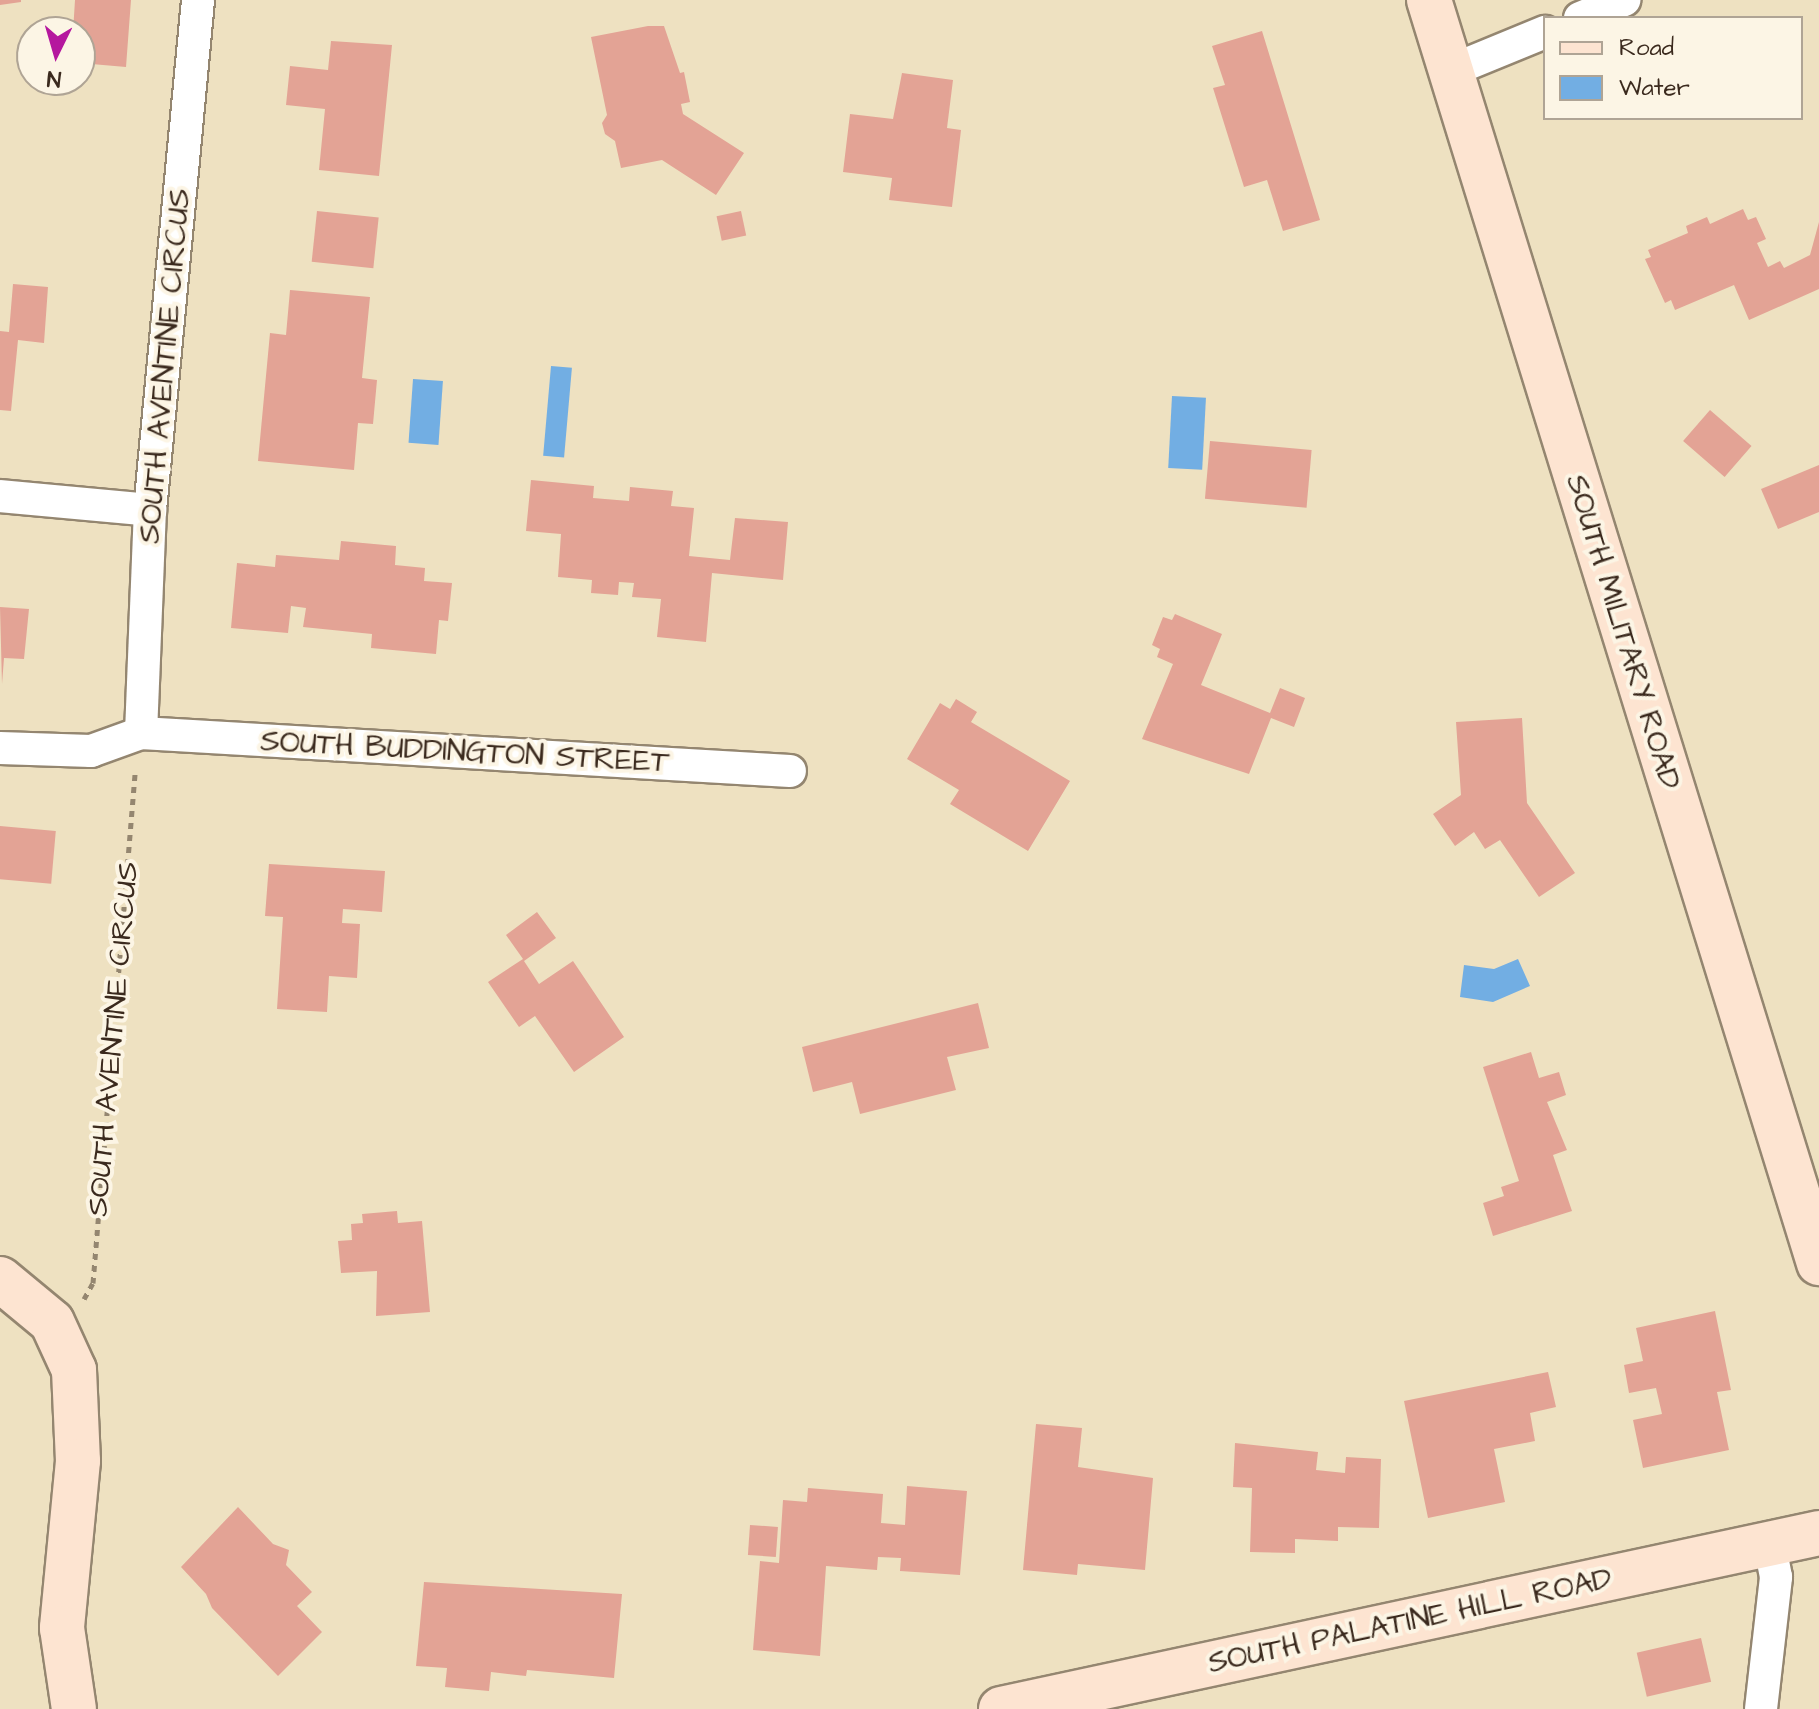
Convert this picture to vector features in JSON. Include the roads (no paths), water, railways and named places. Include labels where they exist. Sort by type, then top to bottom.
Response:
[{"type":"street","name":"SOUTH AVENTINE CIRCUS","points":[[141,733],[150,510],[198,0]]},
{"type":"street","name":"SOUTH MILITARY ROAD","points":[[1429,0],[1819,1263]]},
{"type":"street","points":[[1585,16],[1624,0]]},
{"type":"street","points":[[1450,71],[1543,33]]},
{"type":"street","points":[[0,496],[150,510]]},
{"type":"street","points":[[0,748],[91,751],[141,733]]},
{"type":"street","name":"SOUTH BUDDINGTON STREET","points":[[141,733],[790,771]]},
{"type":"street","points":[[0,1279],[33,1303],[62,1339],[79,1399],[78,1461],[62,1628],[74,1709]]},
{"type":"street","name":"SOUTH PALATINE HILL ROAD","points":[[1001,1709],[1819,1533]]},
{"type":"street","points":[[1761,1709],[1776,1577],[1770,1545]]},
{"type":"water","points":[[551,366],[572,368],[564,457],[543,456]]},
{"type":"water","points":[[413,379],[443,381],[438,445],[409,443]]},
{"type":"water","points":[[1172,396],[1206,398],[1202,470],[1168,468]]},
{"type":"water","points":[[1518,959],[1530,986],[1493,1002],[1460,997],[1464,965],[1494,969]]}]
